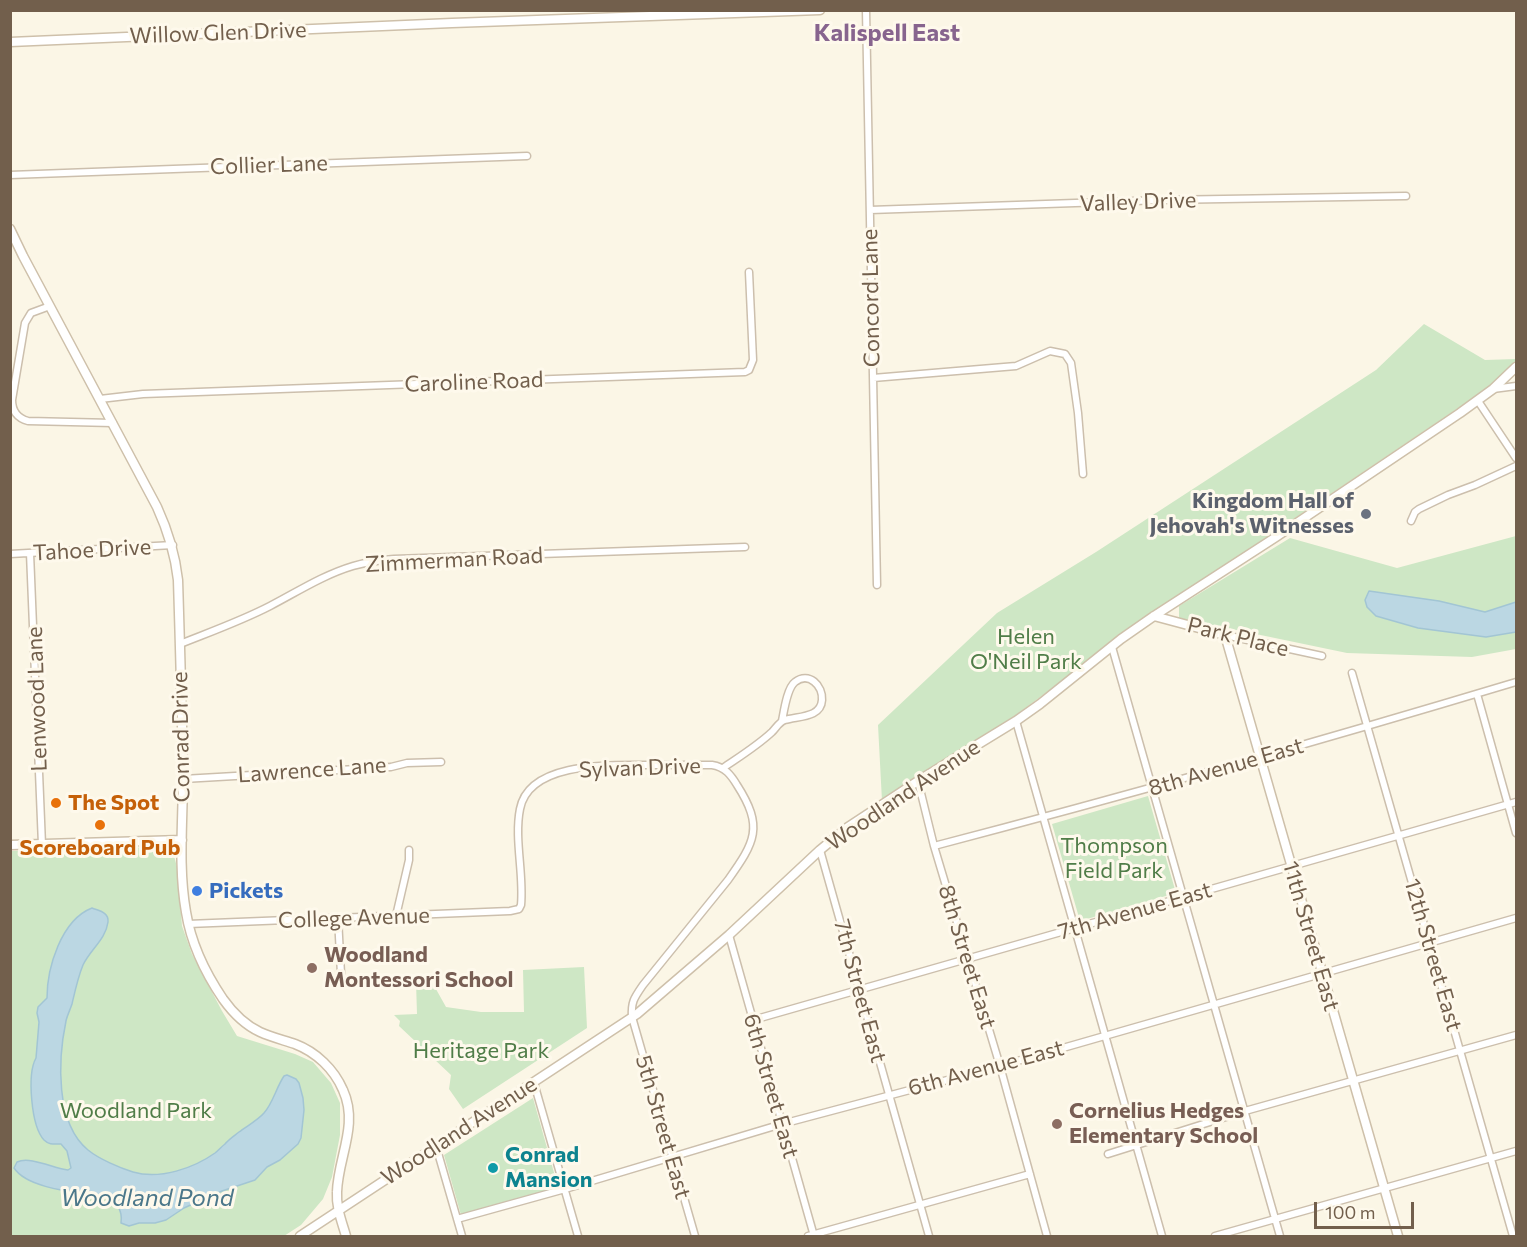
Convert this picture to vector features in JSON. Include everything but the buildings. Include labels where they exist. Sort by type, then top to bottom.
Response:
[{"type":"street","name":"Willow Glen Drive","points":[[10,42],[820,10]]},
{"type":"street","name":"Concord Lane","points":[[866,10],[877,585]]},
{"type":"street","name":"Collier Lane","points":[[10,175],[527,156]]},
{"type":"street","name":"Valley Drive","points":[[870,210],[1163,200],[1406,196]]},
{"type":"street","name":"Conrad Drive","points":[[10,229],[157,507],[173,545],[178,580],[180,644],[183,894],[188,924],[201,959],[232,1011],[262,1033],[313,1054],[327,1064],[344,1090],[349,1123],[337,1185],[338,1210],[346,1236]]},
{"type":"street","name":"Caroline Road","points":[[100,399],[143,394],[746,372],[753,360],[749,272]]},
{"type":"street","points":[[51,306],[31,313],[25,323],[12,400],[13,410],[18,417],[28,421],[113,423]]},
{"type":"street","points":[[873,378],[1016,366],[1050,351],[1065,354],[1071,363],[1083,474]]},
{"type":"street","name":"Woodland Avenue","points":[[300,1236],[647,1007],[848,827],[1016,721],[1121,639],[1478,400],[1516,367]]},
{"type":"street","points":[[1493,389],[1516,386]]},
{"type":"street","points":[[1478,400],[1516,458]]},
{"type":"street","points":[[1411,521],[1419,509],[1516,466]]},
{"type":"street","name":"Tahoe Drive","points":[[10,554],[173,545]]},
{"type":"street","name":"Zimmerman Road","points":[[180,644],[268,607],[330,574],[373,561],[745,547]]},
{"type":"street","name":"Lenwood Lane","points":[[30,553],[42,845]]},
{"type":"street","name":"Park Place","points":[[1154,616],[1225,635],[1322,656]]},
{"type":"street","name":"11th Street East","points":[[1225,635],[1398,1236]]},
{"type":"street","points":[[1112,647],[1281,1236]]},
{"type":"street","name":"12th Street East","points":[[1352,673],[1513,1236]]},
{"type":"street","points":[[723,768],[771,733],[782,721],[786,700],[795,681],[812,680],[819,685],[822,705],[815,713],[782,721]]},
{"type":"street","name":"8th Avenue East","points":[[934,846],[1153,788],[1516,682]]},
{"type":"street","points":[[1477,694],[1516,833]]},
{"type":"street","points":[[1016,721],[1162,1236]]},
{"type":"street","name":"Lawrence Lane","points":[[183,779],[441,762]]},
{"type":"street","name":"Sylvan Drive","points":[[519,909],[522,897],[520,809],[522,800],[534,786],[551,776],[592,766],[712,765],[723,768],[738,787],[751,813],[754,827],[750,845],[728,880],[632,1001],[632,1017]]},
{"type":"street","name":"8th Street East","points":[[918,781],[934,846],[1000,1066],[1047,1236]]},
{"type":"street","name":"7th Avenue East","points":[[753,1020],[1516,802]]},
{"type":"street","points":[[10,845],[182,840]]},
{"type":"street","points":[[396,916],[409,860],[409,850]]},
{"type":"street","name":"7th Street East","points":[[820,850],[929,1236]]},
{"type":"street","name":"College Avenue","points":[[188,924],[519,909]]},
{"type":"street","points":[[338,918],[340,974]]},
{"type":"street","name":"6th Avenue East","points":[[457,1219],[782,1124],[1000,1066],[1516,918]]},
{"type":"street","name":"6th Street East","points":[[729,935],[812,1236]]},
{"type":"street","name":"5th Street East","points":[[632,1017],[695,1236]]},
{"type":"street","points":[[1108,1154],[1245,1111],[1516,1035]]},
{"type":"street","points":[[534,1083],[578,1236]]},
{"type":"street","points":[[436,1146],[462,1236]]},
{"type":"street","points":[[1215,1236],[1516,1151]]},
{"type":"street","points":[[812,1236],[1030,1174]]},
{"type":"green space","name":"Helen O'Neil Park","points":[[1424,324],[1485,360],[1516,359],[1516,361],[1485,390],[1102,648],[1016,715],[882,801],[878,725],[997,613],[1096,552],[1376,370]]},
{"type":"green space","points":[[1516,536],[1516,649],[1472,657],[1347,653],[1179,618],[1179,606],[1290,538],[1397,568]]},
{"type":"green space","name":"Thompson Field Park","points":[[1148,796],[1176,893],[1080,921],[1052,824]]},
{"type":"green space","name":"Woodland Park","points":[[108,847],[165,848],[174,856],[182,926],[192,954],[237,1036],[313,1062],[331,1083],[340,1103],[340,1135],[332,1177],[323,1199],[301,1225],[284,1236],[11,1236],[11,851]]},
{"type":"green space","name":"Heritage Park","points":[[584,967],[587,1028],[463,1109],[449,1089],[451,1075],[399,1026],[400,1021],[394,1015],[417,1014],[416,982],[432,982],[446,1007],[481,1012],[524,1012],[523,970]]},
{"type":"green space","points":[[533,1098],[558,1187],[461,1215],[444,1155]]},
{"type":"water","points":[[1369,591],[1439,601],[1485,612],[1516,602],[1516,632],[1486,637],[1418,628],[1376,616],[1367,607],[1365,600]]},
{"type":"water","name":"Woodland Pond","points":[[92,908],[107,916],[107,928],[83,965],[66,1021],[61,1053],[64,1107],[77,1138],[88,1150],[110,1163],[133,1172],[154,1175],[176,1171],[187,1168],[215,1153],[262,1116],[284,1076],[296,1079],[303,1098],[301,1138],[298,1144],[280,1160],[267,1167],[255,1180],[222,1191],[184,1208],[166,1220],[155,1223],[139,1223],[129,1226],[121,1223],[118,1206],[104,1195],[66,1191],[41,1185],[30,1181],[14,1168],[17,1162],[28,1160],[68,1170],[71,1168],[67,1151],[61,1144],[48,1143],[40,1133],[33,1112],[31,1087],[36,1058],[38,1007],[47,998],[53,960],[64,934],[72,923]]},
{"type":"place","name":"Kingdom Hall of Jehovah's Witnesses","points":[[1366,514]]},
{"type":"place","name":"The Spot","points":[[56,803]]},
{"type":"place","name":"Scoreboard Pub","points":[[100,825]]},
{"type":"place","name":"Pickets","points":[[197,891]]},
{"type":"place","name":"Woodland Montessori School","points":[[312,968]]},
{"type":"place","name":"Cornelius Hedges Elementary School","points":[[1057,1124]]},
{"type":"place","name":"Conrad Mansion","points":[[493,1168]]},
{"type":"district","name":"Kalispell East","points":[[887,33]]}]
